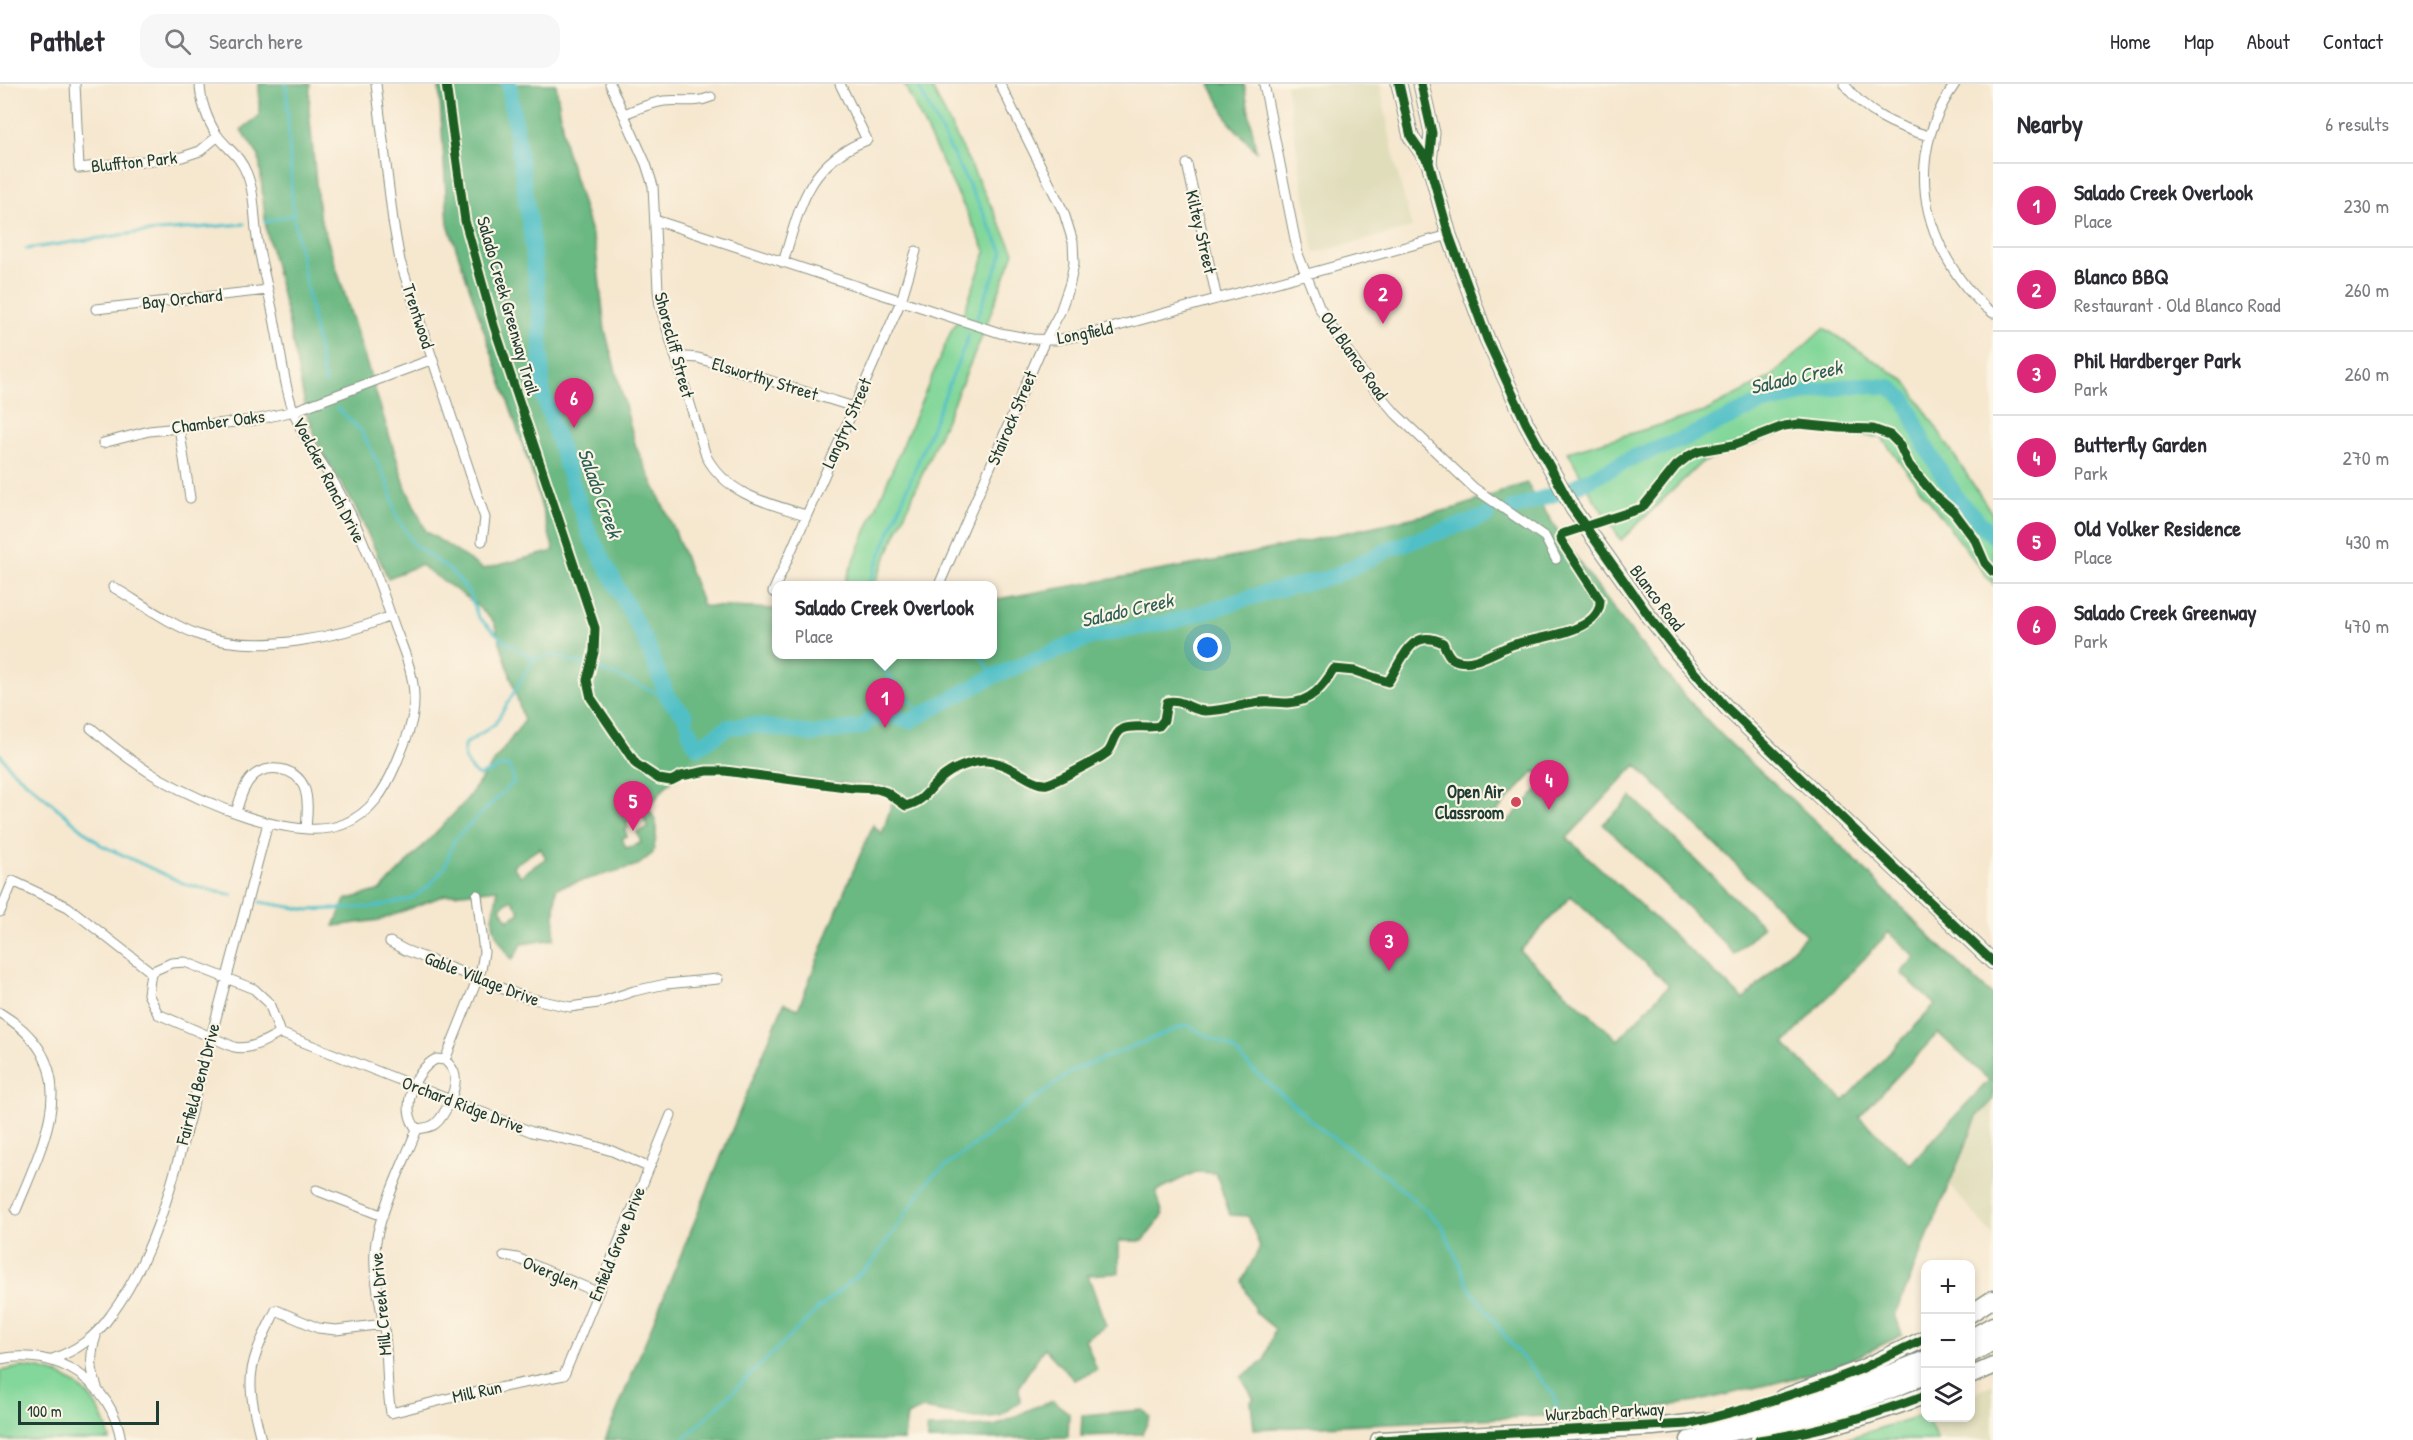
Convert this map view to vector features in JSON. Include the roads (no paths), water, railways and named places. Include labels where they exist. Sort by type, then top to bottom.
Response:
[{"type":"highway","points":[[1975,1311],[1993,1299]]},
{"type":"highway","points":[[1975,1336],[1993,1325]]},
{"type":"highway","points":[[1688,1432],[1861,1369],[1921,1340]]},
{"type":"highway","points":[[1975,1352],[1993,1342]]},
{"type":"highway","name":"Wurzbach Parkway","points":[[1688,1432],[1816,1400],[1894,1374],[1921,1361]]},
{"type":"highway","points":[[1975,1374],[1993,1366]]},
{"type":"highway","name":"Wurzbach Parkway","points":[[1379,1440],[1688,1432],[1775,1424],[1890,1392],[1921,1377]]},
{"type":"highway","points":[[1759,1440],[1836,1426],[1921,1397]]},
{"type":"main road","name":"Blanco Road","points":[[1399,84],[1412,137],[1429,163],[1449,235],[1487,339],[1540,451],[1573,509],[1616,572],[1677,652],[1727,708],[1993,962]]},
{"type":"main road","name":"Blanco Road","points":[[1421,84],[1432,133],[1429,163]]},
{"type":"street","name":"Bluffton Park","points":[[75,84],[79,168],[182,157],[200,151],[218,136]]},
{"type":"street","name":"Voelcker Ranch Drive","points":[[91,728],[127,758],[185,792],[268,823],[321,829],[344,824],[365,812],[386,787],[408,734],[415,700],[412,679],[391,616],[353,521],[333,482],[310,447],[294,411],[268,290],[254,215],[252,190],[238,155],[218,136],[203,104],[200,84]]},
{"type":"street","name":"Trentwood","points":[[376,84],[396,242],[485,518],[483,541]]},
{"type":"street","name":"Shorecliff Street","points":[[610,84],[646,164],[653,186],[658,290],[702,448],[715,471],[742,494],[806,515]]},
{"type":"street","points":[[783,262],[809,185],[822,168],[837,155],[867,140],[840,84]]},
{"type":"street","name":"Stairock Street","points":[[941,581],[1045,340],[1060,312],[1074,263],[1073,242],[1064,213],[1000,84]]},
{"type":"street","name":"Old Blanco Road","points":[[1264,84],[1298,254],[1319,307],[1371,385],[1396,414],[1474,488],[1545,537],[1556,559]]},
{"type":"street","points":[[1844,84],[1861,104],[1880,118],[1898,127],[1929,136]]},
{"type":"street","points":[[1955,84],[1929,136],[1923,181],[1926,203],[1934,231],[1960,281],[1973,297],[1993,314]]},
{"type":"street","points":[[624,114],[655,103],[674,100],[692,102],[711,97]]},
{"type":"street","name":"Kiltey Street","points":[[1187,164],[1217,299]]},
{"type":"street","name":"Longfield","points":[[655,220],[1000,333],[1045,340],[1089,334],[1449,235]]},
{"type":"street","name":"Langtry Street","points":[[778,581],[901,301],[916,251]]},
{"type":"street","name":"Bay Orchard","points":[[96,309],[268,290]]},
{"type":"street","name":"Elsworthy Street","points":[[675,356],[698,358],[854,407]]},
{"type":"street","name":"Chamber Oaks","points":[[103,443],[129,435],[255,420],[294,411],[433,359]]},
{"type":"street","points":[[179,428],[190,498]]},
{"type":"street","points":[[113,587],[188,630],[234,644],[256,645],[291,641],[357,629],[391,616]]},
{"type":"street","points":[[236,812],[245,786],[252,777],[269,769],[287,771],[295,775],[304,787],[307,805],[306,829]]},
{"type":"street","name":"Fairfield Bend Drive","points":[[50,1360],[79,1348],[97,1333],[123,1298],[147,1252],[163,1212],[268,823]]},
{"type":"street","points":[[0,912],[13,881],[68,908],[151,972]]},
{"type":"street","points":[[445,1060],[478,980],[483,952],[477,895]]},
{"type":"street","name":"Gable Village Drive","points":[[390,942],[478,980],[536,1001],[570,1007],[598,1003],[634,990],[718,979]]},
{"type":"street","points":[[185,962],[254,989],[269,1003],[280,1033],[241,1049],[158,1014],[148,994],[151,972],[171,963],[185,962]]},
{"type":"street","points":[[0,1013],[18,1025],[38,1048],[47,1066],[53,1096],[52,1116],[46,1136],[16,1210]]},
{"type":"street","name":"Orchard Ridge Drive","points":[[280,1033],[532,1132],[612,1151],[648,1167]]},
{"type":"street","points":[[436,1059],[445,1060],[452,1068],[455,1080],[449,1100],[435,1124],[417,1129],[411,1123],[408,1109],[415,1086],[428,1063],[436,1059]]},
{"type":"street","name":"Enfield Grove Drive","points":[[564,1375],[671,1115]]},
{"type":"street","name":"Mill Creek Drive","points":[[391,1413],[384,1324],[374,1271],[376,1239],[417,1129]]},
{"type":"street","points":[[316,1190],[383,1216]]},
{"type":"street","name":"Overglen","points":[[504,1256],[517,1258],[597,1292]]},
{"type":"street","points":[[261,1440],[251,1395],[251,1377],[259,1345],[276,1310],[318,1328],[336,1330],[384,1324]]},
{"type":"street","name":"Fairfield Bend Drive","points":[[97,1333],[92,1348],[91,1364],[97,1389]]},
{"type":"street","name":"Fairfield Bend Drive","points":[[0,1359],[29,1356],[50,1360],[76,1371],[97,1389],[115,1416],[121,1440]]},
{"type":"street","name":"Mill Run","points":[[391,1413],[477,1392],[564,1375]]},
{"type":"waterway","points":[[286,84],[293,215],[325,384]]},
{"type":"waterway","name":"Salado Creek","points":[[509,84],[531,233],[540,321],[542,392],[589,533],[645,640],[668,698],[685,715],[686,719]]},
{"type":"waterway","points":[[917,84],[1003,252],[977,317]]},
{"type":"waterway","points":[[265,222],[292,215]]},
{"type":"waterway","points":[[26,249],[135,233],[244,224]]},
{"type":"waterway","points":[[870,581],[969,335]]},
{"type":"waterway","name":"Salado Creek","points":[[1512,509],[1572,488],[1634,457],[1681,440],[1757,405],[1814,391],[1857,385],[1890,387],[1906,401],[1924,444],[1958,500],[1993,536]]},
{"type":"waterway","points":[[337,408],[361,431],[388,483],[396,515],[414,545],[451,571],[469,592],[478,617],[505,642],[534,659],[554,655],[618,676],[668,698]]},
{"type":"waterway","name":"Salado Creek","points":[[689,730],[698,747],[728,727],[754,725],[811,734],[862,727],[869,720],[887,715],[910,721],[994,676],[1091,637],[1174,621],[1268,592],[1332,577],[1392,548],[1487,516]]},
{"type":"waterway","points":[[260,902],[309,910],[375,907],[411,899],[430,885],[445,867],[454,840],[514,782],[510,768],[506,765],[479,776],[467,763],[464,745],[495,724],[534,659]]},
{"type":"waterway","points":[[875,659],[923,716]]},
{"type":"waterway","points":[[982,659],[994,676]]},
{"type":"waterway","points":[[0,754],[10,768],[101,845],[185,884],[232,895]]},
{"type":"waterway","points":[[683,1440],[817,1310],[872,1263],[930,1178],[1074,1070],[1186,1025],[1231,1047],[1251,1068],[1322,1130],[1389,1178],[1442,1225],[1469,1287],[1511,1344],[1554,1395],[1559,1418]]},
{"type":"place","name":"Blanco BBQ","points":[[1383,324]]},
{"type":"place","name":"Salado Creek Greenway","points":[[574,428]]},
{"type":"place","name":"Salado Creek Overlook","points":[[885,728]]},
{"type":"place","name":"Open Air Classroom","points":[[1516,802]]},
{"type":"place","name":"Butterfly Garden","points":[[1549,810]]},
{"type":"place","name":"Old Volker Residence","points":[[633,831]]},
{"type":"place","name":"Phil Hardberger Park","points":[[1389,971]]}]
